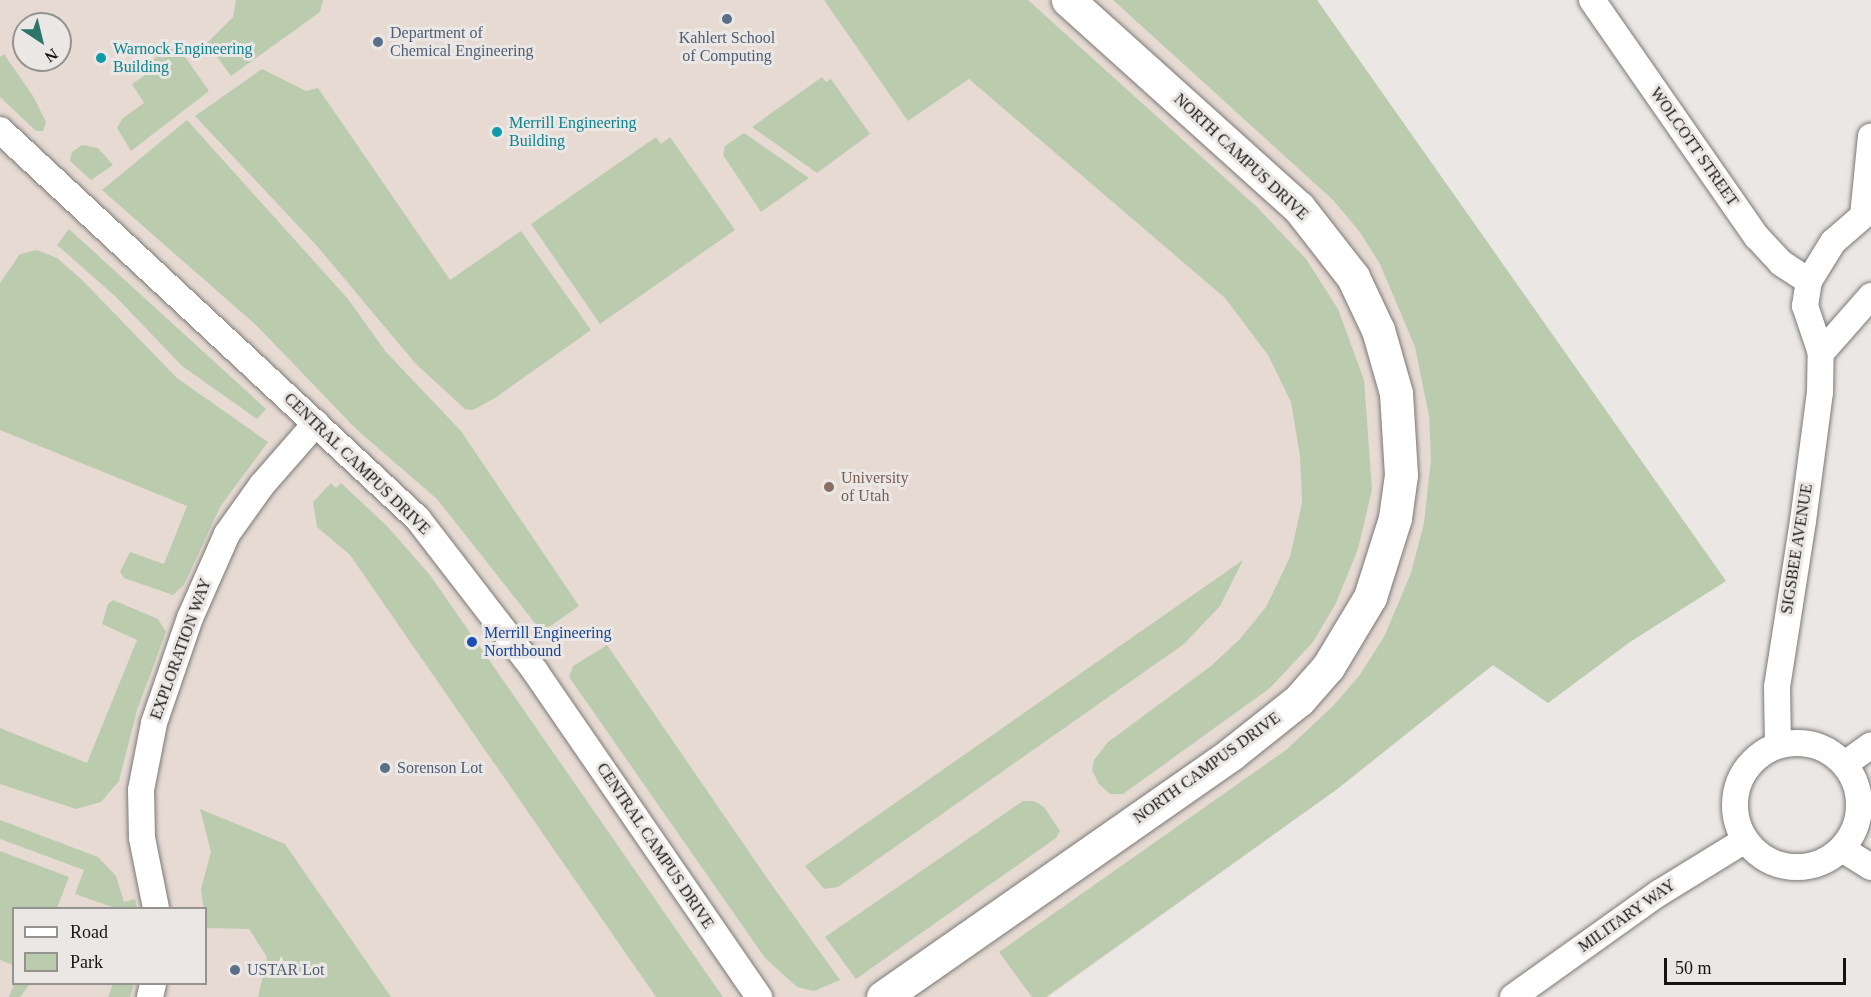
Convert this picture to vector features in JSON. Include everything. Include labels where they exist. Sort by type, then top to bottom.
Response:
[{"type":"main road","name":"NORTH CAMPUS DRIVE","points":[[883,997],[1231,754],[1299,700],[1328,667],[1370,597],[1395,518],[1401,475],[1396,393],[1378,330],[1347,269],[1299,208],[1068,0]]},
{"type":"street","name":"WOLCOTT STREET","points":[[1592,0],[1757,237],[1780,262],[1809,281]]},
{"type":"street","name":"CENTRAL CAMPUS DRIVE","points":[[0,130],[77,206],[418,519],[468,579],[759,997]]},
{"type":"street","name":"SIGSBEE AVENUE","points":[[1778,746],[1777,687],[1820,392],[1821,352],[1805,306],[1809,281],[1833,242],[1867,218],[1871,136]]},
{"type":"street","points":[[1821,352],[1871,296]]},
{"type":"street","name":"EXPLORATION WAY","points":[[156,907],[142,838],[141,790],[154,723],[190,618],[227,534],[262,485],[316,423]]},
{"type":"street","points":[[1814,745],[1845,764],[1858,791],[1860,812],[1854,832],[1842,849],[1824,861],[1803,868],[1780,866],[1760,856],[1745,840],[1736,823],[1738,785],[1761,754],[1778,746],[1814,745]]},
{"type":"street","points":[[1845,764],[1871,745]]},
{"type":"street","name":"MILITARY WAY","points":[[1513,997],[1659,893],[1745,840]]},
{"type":"street","points":[[1842,849],[1871,867]]},
{"type":"shaded area","name":"University of Utah","points":[[0,0],[1317,0],[1589,393],[1726,581],[1630,642],[1548,703],[1493,665],[1336,790],[1048,997],[0,997]]},
{"type":"green space","points":[[236,0],[323,0],[320,12],[231,76],[207,43],[233,17]]},
{"type":"green space","points":[[824,0],[1028,0],[1257,207],[1306,259],[1338,309],[1364,380],[1372,490],[1358,549],[1336,603],[1313,642],[1270,688],[1123,794],[1110,794],[1099,784],[1092,770],[1094,760],[1108,742],[1211,666],[1240,639],[1266,607],[1290,557],[1302,503],[1300,456],[1291,402],[1268,355],[1225,298],[969,79],[908,121]]},
{"type":"green space","points":[[1113,0],[1317,0],[1726,581],[1630,642],[1548,703],[1493,665],[1336,790],[1046,997],[1032,997],[999,952],[1286,750],[1333,706],[1359,676],[1384,637],[1411,573],[1424,523],[1431,459],[1429,416],[1415,347],[1380,264],[1359,231],[1333,200]]},
{"type":"green space","points":[[176,44],[209,91],[131,151],[117,128],[122,119],[144,103],[132,84],[157,67],[152,60]]},
{"type":"green space","points":[[4,54],[12,66],[12,72],[16,72],[33,96],[46,122],[43,131],[36,131],[0,97],[0,57]]},
{"type":"green space","points":[[262,69],[306,91],[318,88],[450,280],[521,231],[591,330],[495,398],[473,410],[465,409],[415,363],[317,246],[195,116]]},
{"type":"green space","points":[[822,77],[826,82],[831,79],[870,134],[817,173],[752,127]]},
{"type":"green space","points":[[187,120],[348,299],[386,352],[461,431],[579,606],[542,632],[437,499],[356,429],[257,326],[102,190]]},
{"type":"green space","points":[[744,133],[809,178],[761,212],[723,155],[725,146]]},
{"type":"green space","points":[[656,137],[661,144],[670,137],[735,230],[600,324],[531,224]]},
{"type":"green space","points":[[82,145],[98,148],[113,165],[91,180],[70,161],[72,152]]},
{"type":"green space","points":[[69,229],[266,409],[257,419],[182,366],[116,297],[57,245]]},
{"type":"green space","points":[[37,250],[57,258],[81,279],[177,378],[268,442],[220,507],[184,585],[173,595],[124,578],[120,572],[130,552],[164,564],[187,506],[0,430],[0,283],[20,254]]},
{"type":"green space","points":[[331,483],[336,488],[341,483],[387,526],[430,575],[723,997],[656,997],[350,555],[317,527],[313,502]]},
{"type":"green space","points":[[1243,560],[1220,606],[1184,644],[838,887],[824,889],[805,866]]},
{"type":"green space","points":[[113,600],[158,619],[166,632],[137,710],[119,781],[101,802],[76,809],[0,784],[0,728],[87,763],[137,640],[102,624],[108,604]]},
{"type":"green space","points":[[607,645],[840,980],[814,991],[797,987],[765,958],[569,677],[573,666]]},
{"type":"green space","points":[[1023,801],[1034,801],[1044,807],[1060,831],[1056,838],[856,979],[825,937]]},
{"type":"green space","points":[[200,809],[285,844],[391,997],[258,997],[267,957],[249,929],[207,928],[207,907],[203,907],[201,889],[211,852]]},
{"type":"green space","points":[[0,820],[98,857],[116,876],[124,902],[135,899],[137,907],[112,907],[75,894],[84,870],[0,839]]},
{"type":"green space","points":[[0,851],[69,877],[57,907],[12,907],[12,965],[0,960]]},
{"type":"green space","points":[[14,985],[29,985],[20,997],[9,997]]},
{"type":"green space","points":[[113,985],[134,985],[130,997],[108,997]]},
{"type":"place","name":"Kahlert School of Computing","points":[[727,19]]},
{"type":"place","name":"Department of Chemical Engineering","points":[[378,42]]},
{"type":"place","name":"Warnock Engineering Building","points":[[101,58]]},
{"type":"place","name":"Merrill Engineering Building","points":[[497,132]]},
{"type":"place","name":"University of Utah","points":[[829,487]]},
{"type":"place","name":"Merrill Engineering Northbound","points":[[472,642]]},
{"type":"place","name":"Sorenson Lot","points":[[385,768]]},
{"type":"place","name":"USTAR Lot","points":[[235,970]]}]
